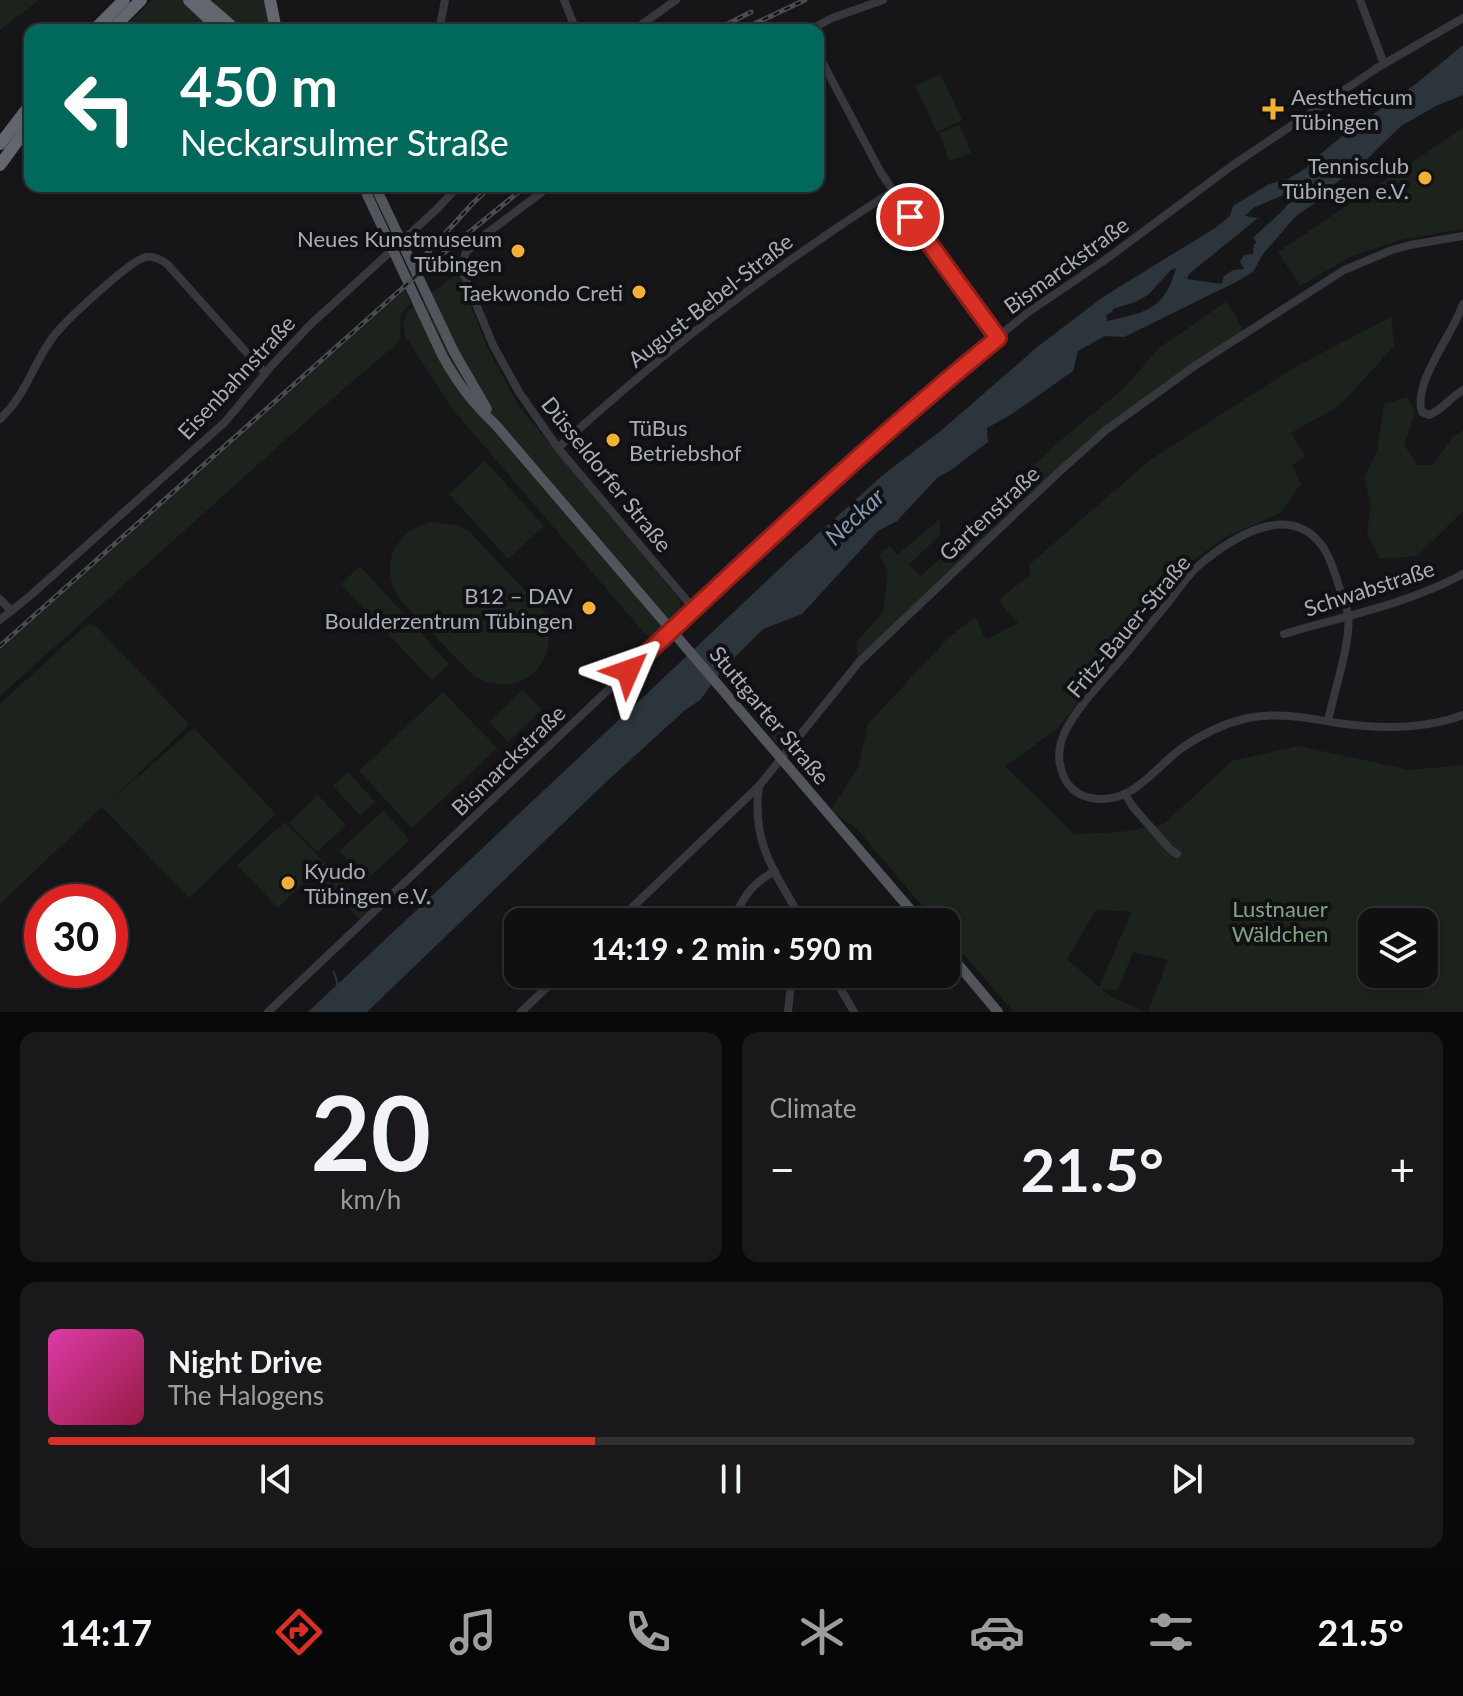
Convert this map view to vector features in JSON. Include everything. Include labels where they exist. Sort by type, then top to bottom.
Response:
[{"type":"highway","points":[[100,24],[124,0]]},
{"type":"highway","points":[[117,24],[141,0]]},
{"type":"highway","points":[[189,0],[215,24]]},
{"type":"highway","points":[[201,0],[229,24]]},
{"type":"highway","points":[[270,0],[275,24]]},
{"type":"highway","points":[[0,144],[24,113]]},
{"type":"highway","points":[[0,165],[24,132]]},
{"type":"main road","name":"Stuttgarter Straße","points":[[367,192],[386,221],[459,364],[495,424]]},
{"type":"main road","name":"Stuttgarter Straße","points":[[377,192],[426,323],[456,378],[909,908]]},
{"type":"main road","points":[[960,966],[998,1012]]},
{"type":"street","points":[[440,24],[445,0]]},
{"type":"street","points":[[564,0],[574,24]]},
{"type":"street","points":[[642,24],[676,0]]},
{"type":"street","points":[[821,24],[883,0]]},
{"type":"street","points":[[1360,0],[1384,64]]},
{"type":"street","name":"Bismarckstraße","points":[[268,1012],[694,609],[919,402],[1027,313],[1105,260],[1233,165],[1384,64],[1463,18]]},
{"type":"street","points":[[824,66],[871,156],[893,191],[998,338]]},
{"type":"street","name":"August-Bebel-Straße","points":[[558,448],[721,310],[832,230],[893,191]]},
{"type":"street","name":"Eisenbahnstraße","points":[[4,615],[211,434],[311,324],[453,192]]},
{"type":"street","name":"Düsseldorfer Straße","points":[[542,192],[466,252],[461,268],[493,345],[519,392],[558,448],[694,609]]},
{"type":"street","name":"Gartenstraße","points":[[632,908],[759,786],[859,662],[1059,472],[1123,417],[1196,365],[1344,270],[1392,250],[1463,236]]},
{"type":"street","points":[[0,419],[20,396],[61,326],[130,265],[144,258],[155,257],[168,265],[265,373]]},
{"type":"street","points":[[1463,304],[1433,362],[1421,409],[1424,414],[1435,413],[1463,390]]},
{"type":"street","name":"Fritz-Bauer-Straße","points":[[1125,794],[1098,799],[1074,791],[1060,768],[1059,754],[1067,727],[1196,567],[1262,526],[1279,524],[1298,527],[1324,547],[1330,562],[1348,616],[1345,648],[1328,721]]},
{"type":"street","name":"Schwabstraße","points":[[1284,634],[1414,595],[1463,574]]},
{"type":"street","points":[[0,599],[4,615]]},
{"type":"street","points":[[1177,854],[1133,807],[1125,794],[1149,778],[1182,748],[1223,726],[1280,715],[1366,726],[1409,727],[1463,715]]},
{"type":"street","points":[[759,786],[759,834],[766,854],[795,908]]},
{"type":"street","points":[[739,908],[750,888],[775,871]]},
{"type":"street","points":[[521,1012],[546,988]]},
{"type":"street","points":[[788,1012],[791,988]]},
{"type":"street","points":[[840,988],[854,1012]]},
{"type":"green space","points":[[0,0],[39,0],[0,30]]},
{"type":"green space","points":[[152,0],[182,0],[208,24],[127,24]]},
{"type":"green space","points":[[208,0],[267,0],[272,24],[235,24]]},
{"type":"green space","points":[[940,74],[962,120],[937,132],[915,86]]},
{"type":"green space","points":[[960,125],[971,153],[949,161],[939,133]]},
{"type":"green space","name":"Tennisclub Tübingen e.V.","points":[[1463,128],[1463,229],[1404,239],[1352,256],[1300,286],[1278,252]]},
{"type":"green space","points":[[458,273],[488,349],[518,405],[677,596],[680,611],[663,633],[654,637],[646,635],[454,411],[405,336],[403,324],[408,310]]},
{"type":"green space","points":[[405,290],[411,303],[401,314],[400,339],[394,346],[0,696],[0,650]]},
{"type":"green space","points":[[1226,302],[1244,334],[1106,430],[859,662],[856,642],[883,613],[888,572],[879,554],[890,546],[897,555],[940,519],[940,535],[909,565],[921,576],[970,532],[1060,441],[1124,388],[1159,348]]},
{"type":"green space","name":"Lustnauer Wäldchen","points":[[1391,317],[1394,346],[1345,400],[1291,433],[1305,456],[1292,465],[1301,484],[1280,513],[1226,537],[1196,558],[1170,585],[1057,729],[1005,766],[1074,834],[1121,832],[1164,824],[1232,761],[1298,746],[1410,770],[1463,765],[1463,1012],[1148,1012],[1168,960],[1133,952],[1118,990],[1101,989],[1144,1012],[1014,1012],[960,950],[960,908],[924,908],[857,829],[831,810],[858,768],[868,724],[948,638],[975,617],[986,640],[1018,623],[998,600],[1030,575],[1029,565],[1150,460],[1297,366]],"holes":[[[1096,910],[1132,912],[1099,987],[1067,959]]]},
{"type":"green space","points":[[1407,397],[1415,412],[1404,445],[1417,465],[1433,465],[1453,437],[1463,430],[1463,511],[1417,556],[1380,559],[1367,533],[1371,504],[1364,478],[1377,451],[1384,404]]},
{"type":"green space","points":[[485,461],[544,526],[508,559],[449,494]]},
{"type":"green space","points":[[431,522],[457,525],[469,531],[553,621],[548,624],[546,655],[529,677],[504,685],[474,676],[396,594],[390,566],[396,546],[410,531]]},
{"type":"green space","points":[[360,566],[449,664],[432,680],[341,584]]},
{"type":"green space","points":[[91,623],[188,723],[110,801],[194,728],[276,814],[189,898],[102,807],[0,904],[0,704]]},
{"type":"green space","points":[[748,686],[762,697],[796,739],[785,753],[737,695]]},
{"type":"green space","points":[[523,690],[542,710],[508,742],[489,722]]},
{"type":"green space","points":[[443,692],[497,748],[412,828],[359,771]]},
{"type":"green space","points":[[348,772],[375,802],[360,815],[333,786]]},
{"type":"green space","points":[[318,795],[346,825],[317,852],[289,823]]},
{"type":"green space","points":[[383,811],[410,840],[366,880],[339,851]]},
{"type":"green space","points":[[285,822],[370,910],[361,920],[313,874],[278,908],[237,865]]},
{"type":"water","name":"Neckar","points":[[1463,45],[1463,95],[1401,126],[1366,160],[1295,217],[1263,254],[1253,272],[1124,337],[1105,336],[1078,351],[1073,371],[987,428],[988,442],[937,478],[897,521],[878,531],[802,614],[763,629],[722,670],[700,700],[605,783],[367,1012],[308,1012],[883,475],[943,429],[1036,348],[1103,297],[1215,228],[1230,216],[1233,206],[1269,184],[1288,179],[1306,168],[1341,137],[1417,83]],"holes":[[[1297,189],[1284,209],[1253,238],[1257,243],[1254,244],[1253,254],[1244,255],[1240,261],[1244,269],[1233,270],[1224,276],[1222,284],[1187,279],[1189,274],[1258,218],[1245,216],[1253,208]],[[1176,268],[1166,293],[1152,307],[1107,321],[1106,315],[1113,309],[1148,295]]]},
{"type":"waterway","points":[[334,972],[338,986]]},
{"type":"railway","points":[[754,24],[805,0]]},
{"type":"railway","points":[[728,24],[751,12]]},
{"type":"railway","points":[[421,260],[485,192]]},
{"type":"railway","points":[[0,646],[424,269],[519,192]]},
{"type":"place","name":"Aestheticum Tübingen","points":[[1273,109]]},
{"type":"place","name":"Tennisclub Tübingen e.V.","points":[[1425,178]]},
{"type":"place","name":"Neues Kunstmuseum Tübingen","points":[[518,251]]},
{"type":"place","name":"Taekwondo Creti","points":[[639,292]]},
{"type":"place","name":"TüBus Betriebshof","points":[[613,440]]},
{"type":"place","name":"B12 – DAV Boulderzentrum Tübingen","points":[[589,608]]},
{"type":"place","name":"Kyudo Tübingen e.V.","points":[[288,883]]},
{"type":"route","points":[[628,671],[919,402],[998,338],[910,217]]}]
